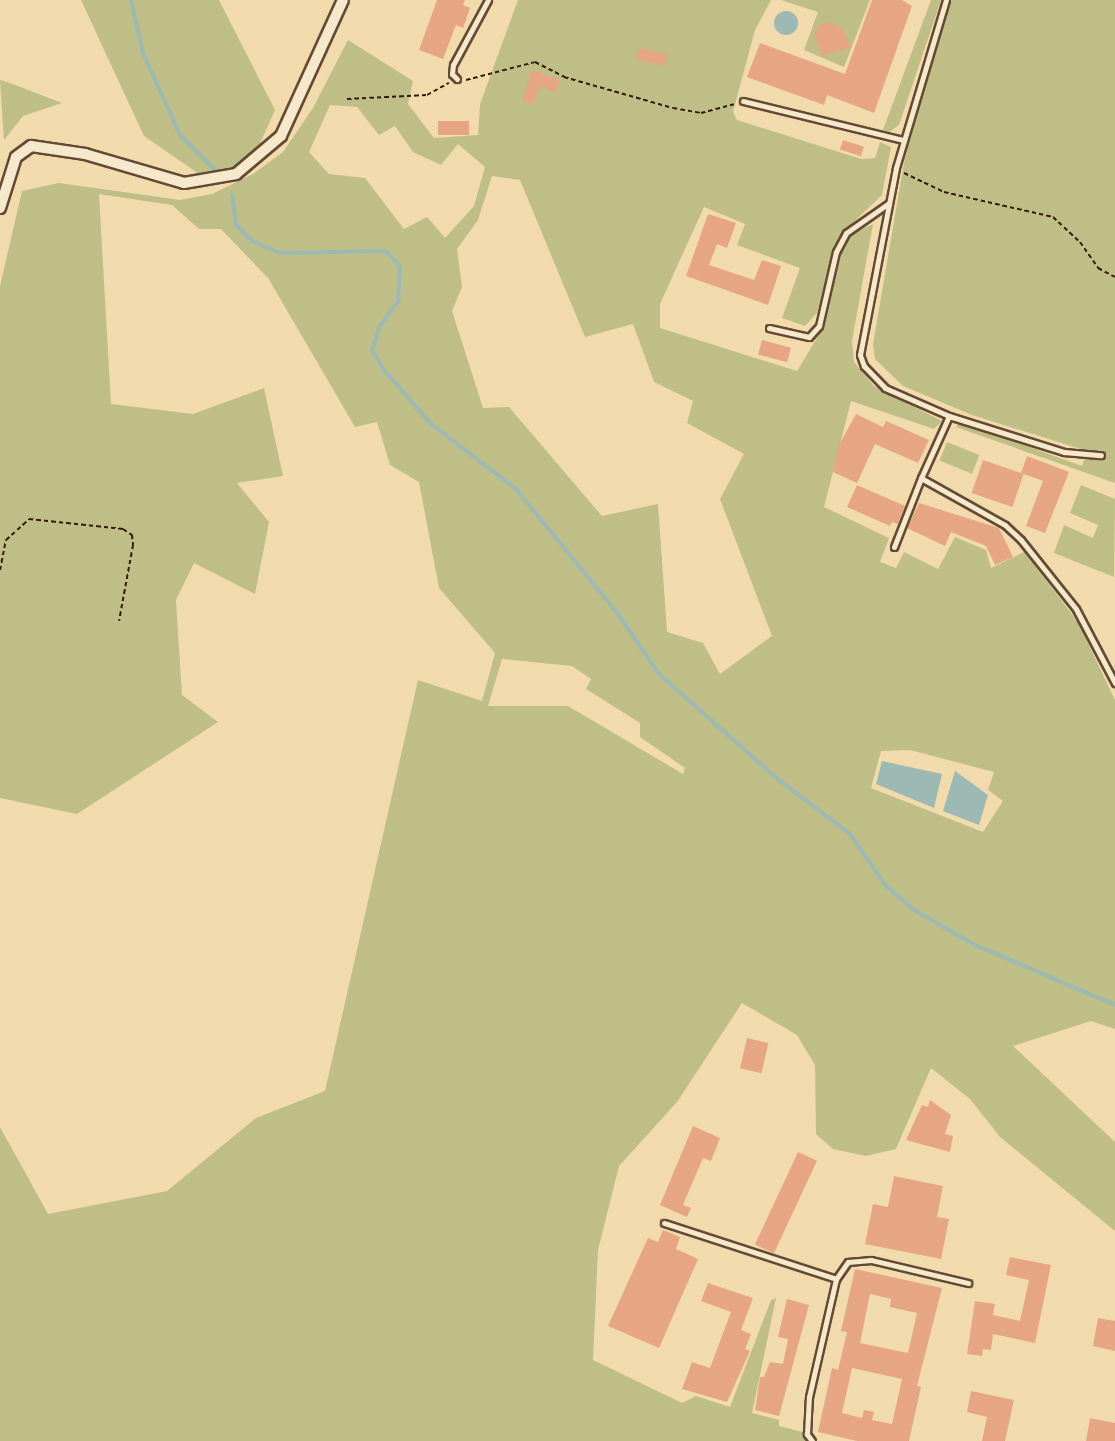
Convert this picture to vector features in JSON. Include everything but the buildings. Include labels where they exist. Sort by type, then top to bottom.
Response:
[{"type":"street","points":[[0,208],[16,157],[31,146],[85,154],[184,183],[236,174],[281,136],[343,0]]},
{"type":"lane","points":[[457,79],[452,74],[453,65],[488,0]]},
{"type":"lane","points":[[946,0],[896,168],[860,355],[876,382],[949,416],[1065,452],[1101,455]]},
{"type":"lane","points":[[743,101],[903,140]]},
{"type":"lane","points":[[769,328],[809,337],[819,326],[836,252],[846,233],[889,203]]},
{"type":"lane","points":[[894,547],[921,478],[949,416]]},
{"type":"lane","points":[[921,478],[1005,525],[1021,540],[1076,609],[1115,683]]},
{"type":"lane","points":[[664,1223],[836,1279]]},
{"type":"lane","points":[[812,1441],[807,1434],[809,1397],[836,1279],[848,1263],[871,1260],[968,1283]]},
{"type":"path","points":[[347,99],[428,95],[457,79],[535,62],[564,77],[682,110],[711,112],[743,101]]},
{"type":"path","points":[[896,168],[944,192],[1053,218],[1080,242],[1098,268],[1115,277]]},
{"type":"path","points":[[0,570],[6,540],[29,519],[123,529],[132,535],[133,545],[119,621]]},
{"type":"shaded area","points":[[81,0],[219,0],[275,110],[257,150],[225,173],[199,174],[144,136]]},
{"type":"shaded area","points":[[518,0],[771,0],[755,30],[733,112],[737,120],[861,159],[875,158],[880,142],[891,147],[882,195],[842,233],[817,313],[805,326],[782,318],[800,268],[737,245],[745,224],[704,207],[660,304],[660,328],[797,371],[823,328],[842,251],[852,234],[873,224],[852,341],[854,362],[874,386],[942,421],[934,429],[851,401],[824,507],[889,538],[880,562],[896,568],[904,552],[938,569],[955,537],[986,550],[991,568],[1024,552],[1078,622],[1115,700],[1115,1029],[1091,1021],[1013,1046],[1115,1142],[1115,1231],[1000,1137],[970,1099],[931,1068],[896,1149],[866,1156],[833,1149],[816,1134],[815,1065],[797,1035],[742,1003],[677,1102],[619,1166],[598,1250],[593,1360],[682,1403],[696,1396],[730,1407],[771,1300],[776,1298],[752,1413],[779,1420],[779,1426],[806,1433],[810,1441],[0,1441],[0,1127],[48,1214],[167,1191],[256,1118],[325,1091],[418,680],[482,701],[495,653],[439,588],[419,482],[390,465],[377,422],[355,427],[268,278],[221,229],[199,229],[172,205],[99,194],[111,404],[193,414],[264,388],[283,476],[237,483],[269,522],[255,594],[194,563],[176,600],[182,695],[218,722],[77,814],[0,798],[0,286],[22,191],[59,183],[180,200],[212,194],[253,174],[283,152],[313,108],[348,40],[413,81],[408,104],[434,138],[478,135],[480,104]],"holes":[[[330,105],[357,107],[379,135],[395,126],[413,152],[441,165],[458,144],[485,167],[474,206],[445,238],[427,217],[404,229],[365,178],[329,174],[309,152]],[[492,176],[520,180],[585,337],[633,324],[654,382],[693,401],[687,423],[744,454],[720,499],[772,636],[720,674],[703,643],[667,632],[658,504],[602,516],[509,407],[483,408],[452,311],[462,287],[457,249],[478,220]],[[502,659],[572,666],[591,679],[586,689],[640,723],[640,737],[685,768],[683,774],[568,706],[488,706]],[[910,750],[994,772],[988,790],[1003,801],[983,832],[871,788],[881,751]]]},
{"type":"shaded area","points":[[781,0],[870,0],[844,67],[804,50],[818,12]]},
{"type":"shaded area","points":[[931,0],[941,0],[899,125],[889,132],[883,130]]},
{"type":"shaded area","points":[[952,0],[1115,0],[1115,483],[956,427],[960,422],[1082,466],[1087,451],[972,415],[903,386],[875,359],[873,344],[904,163],[937,37]]},
{"type":"shaded area","points":[[0,80],[62,103],[23,116],[4,140]]},
{"type":"shaded area","points":[[947,442],[979,455],[972,474],[940,461]]},
{"type":"shaded area","points":[[1081,485],[1115,499],[1114,577],[1054,553],[1064,525],[1093,538],[1098,525],[1070,513]]},
{"type":"water","points":[[786,11],[791,12],[797,18],[797,28],[791,34],[786,35],[781,34],[775,28],[774,23],[775,18],[781,12]]},
{"type":"water","points":[[882,761],[942,774],[934,808],[876,784]]},
{"type":"water","points":[[955,771],[988,795],[979,825],[943,811]]},
{"type":"waterway","points":[[131,0],[143,53],[180,135],[217,172]]},
{"type":"waterway","points":[[232,195],[236,225],[252,241],[280,253],[386,251],[400,266],[398,301],[380,326],[372,350],[384,370],[430,423],[516,489],[615,610],[659,674],[780,781],[850,834],[885,885],[911,908],[973,944],[1115,1005]]}]
